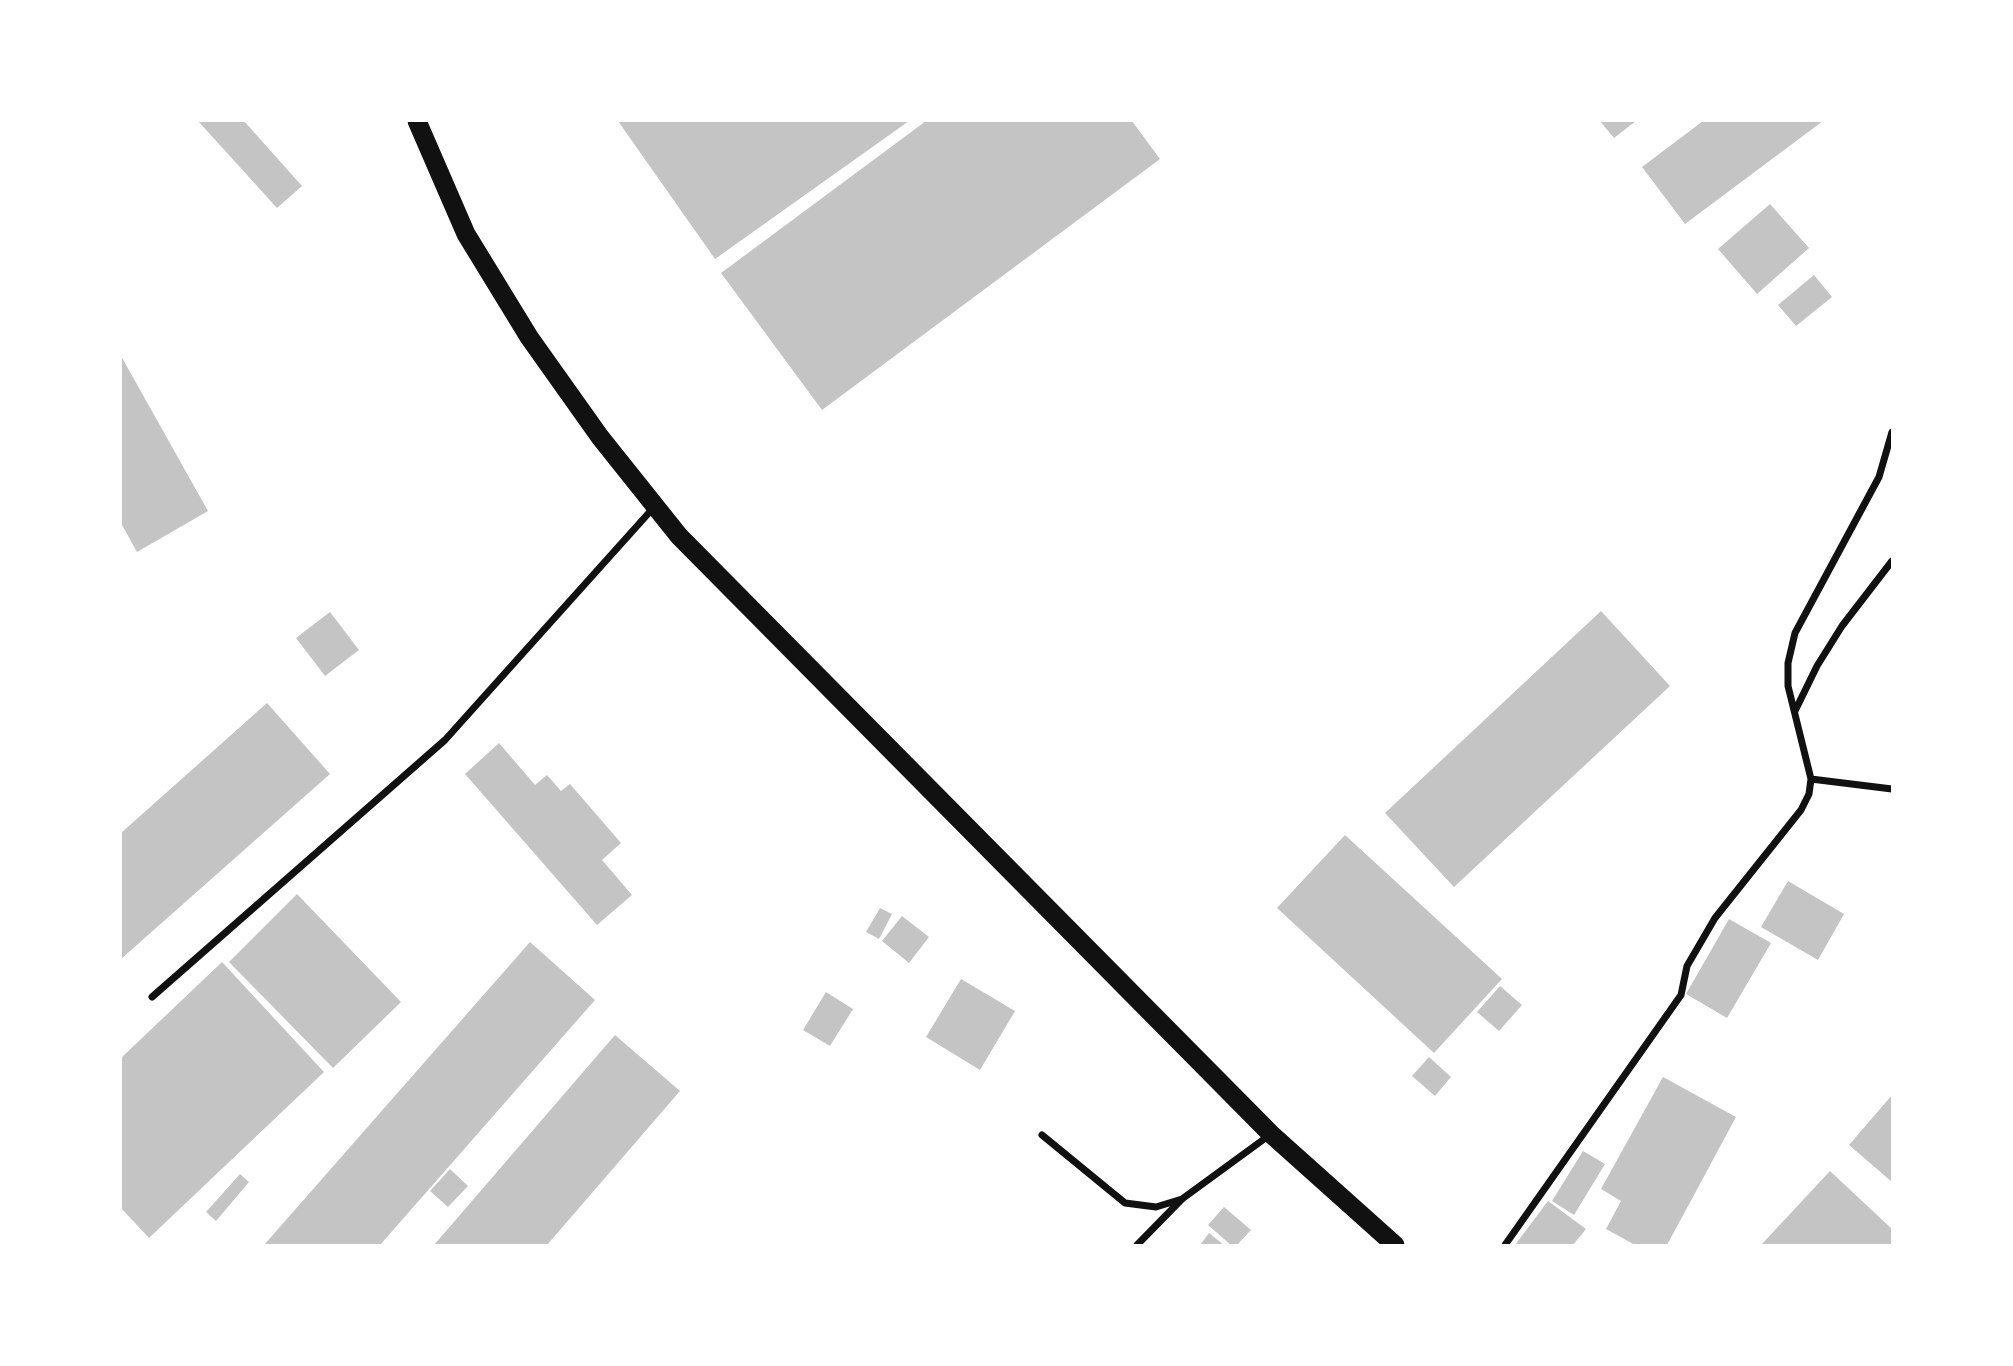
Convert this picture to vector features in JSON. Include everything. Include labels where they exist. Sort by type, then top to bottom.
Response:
[{"type":"highway","points":[[417,121],[466,234],[530,337],[600,438],[679,536],[1271,1134],[1395,1245]]},
{"type":"street","points":[[1505,1245],[1681,995],[1687,966],[1715,918],[1801,810],[1811,779],[1788,686],[1788,663],[1795,633],[1879,477],[1892,432]]},
{"type":"street","points":[[152,998],[445,740],[656,506]]},
{"type":"street","points":[[1795,711],[1817,666],[1842,626],[1892,561]]},
{"type":"street","points":[[1811,779],[1892,789]]},
{"type":"street","points":[[1137,1245],[1182,1199],[1271,1134]]},
{"type":"street","points":[[1042,1135],[1125,1203],[1156,1207],[1182,1199]]},
{"type":"building","points":[[198,121],[244,121],[302,186],[277,208]]},
{"type":"building","points":[[618,121],[909,121],[715,259]]},
{"type":"building","points":[[926,121],[1132,121],[1160,159],[822,410],[721,273]]},
{"type":"building","points":[[1600,121],[1636,121],[1614,138]]},
{"type":"building","points":[[1703,121],[1823,121],[1685,224],[1642,167]]},
{"type":"building","points":[[1770,204],[1809,248],[1757,294],[1718,249]]},
{"type":"building","points":[[1814,275],[1832,297],[1796,326],[1778,305]]},
{"type":"building","points":[[121,356],[208,511],[137,552],[121,523]]},
{"type":"building","points":[[1601,611],[1670,686],[1454,887],[1385,813]]},
{"type":"building","points":[[330,612],[359,650],[325,676],[296,638]]},
{"type":"building","points":[[267,703],[330,774],[121,959],[121,833]]},
{"type":"building","points":[[499,743],[535,785],[547,775],[561,791],[570,784],[621,843],[602,860],[632,895],[597,925],[465,774]]},
{"type":"building","points":[[1345,835],[1502,979],[1434,1053],[1277,908]]},
{"type":"building","points":[[1788,881],[1844,914],[1818,960],[1761,927]]},
{"type":"building","points":[[297,894],[401,1002],[333,1068],[229,962]]},
{"type":"building","points":[[880,908],[892,914],[879,939],[866,932]]},
{"type":"building","points":[[902,916],[929,937],[909,963],[882,941]]},
{"type":"building","points":[[1729,919],[1771,943],[1727,1018],[1686,994]]},
{"type":"building","points":[[530,942],[595,1000],[380,1245],[264,1245]]},
{"type":"building","points":[[222,962],[324,1072],[149,1238],[121,1208],[121,1058]]},
{"type":"building","points":[[961,979],[1015,1011],[980,1070],[926,1037]]},
{"type":"building","points":[[1500,986],[1522,1005],[1499,1031],[1477,1012]]},
{"type":"building","points":[[826,992],[853,1009],[830,1046],[803,1030]]},
{"type":"building","points":[[615,1035],[680,1091],[547,1245],[434,1245]]},
{"type":"building","points":[[1429,1057],[1451,1077],[1435,1096],[1412,1076]]},
{"type":"building","points":[[1663,1077],[1736,1117],[1667,1245],[1635,1245],[1606,1229],[1621,1201],[1601,1189]]},
{"type":"building","points":[[1892,1095],[1892,1182],[1849,1145]]},
{"type":"building","points":[[1583,1151],[1605,1164],[1574,1215],[1552,1201]]},
{"type":"building","points":[[450,1169],[468,1186],[448,1207],[430,1191]]},
{"type":"building","points":[[1830,1171],[1892,1229],[1892,1245],[1761,1245]]},
{"type":"building","points":[[240,1174],[249,1182],[216,1221],[206,1212]]},
{"type":"building","points":[[1548,1201],[1586,1229],[1573,1245],[1515,1245]]},
{"type":"building","points":[[1224,1207],[1251,1230],[1237,1245],[1231,1245],[1208,1225]]},
{"type":"building","points":[[1209,1233],[1224,1245],[1200,1245]]}]
